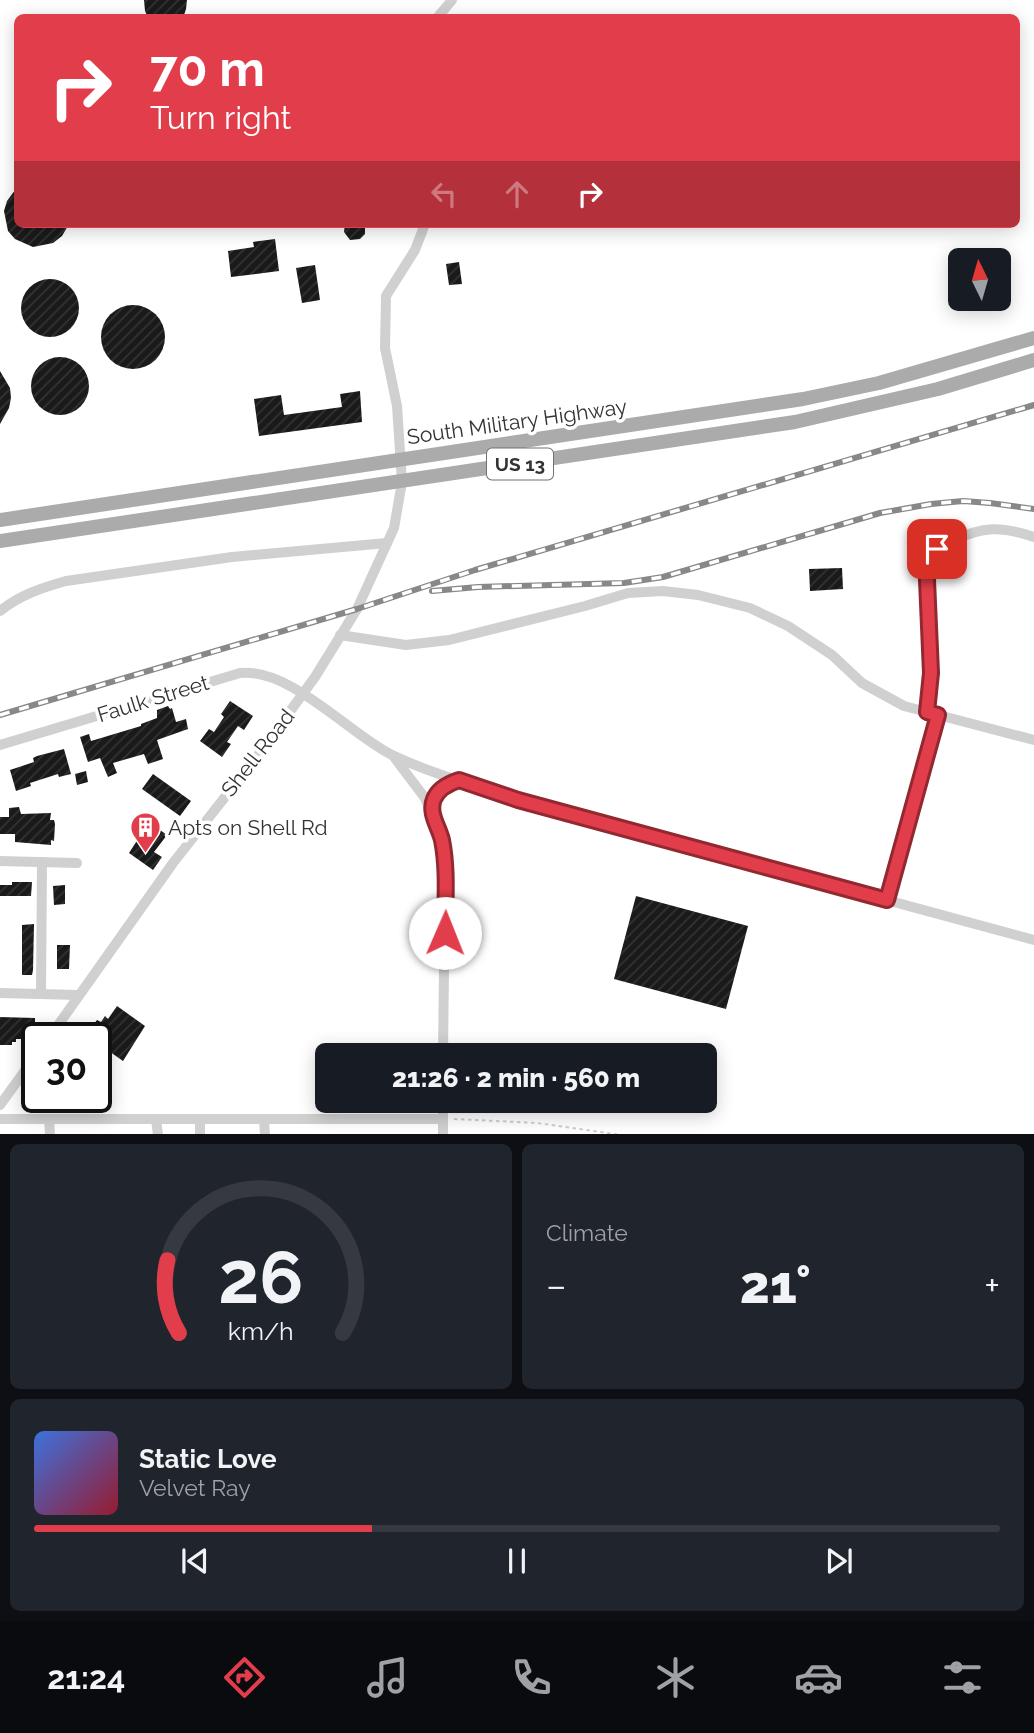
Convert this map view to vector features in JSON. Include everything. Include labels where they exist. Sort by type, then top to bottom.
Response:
[{"type":"main road","name":"South Military Highway","points":[[0,520],[803,399],[879,383],[1034,338]]},
{"type":"main road","name":"South Military Highway","points":[[0,541],[795,422],[938,389],[1034,360]]},
{"type":"street","points":[[440,14],[452,0]]},
{"type":"street","name":"Shell Road","points":[[60,1022],[173,863],[303,694],[357,608],[394,528],[402,482],[397,407],[385,348],[386,296],[415,250],[423,228]]},
{"type":"street","points":[[887,900],[933,714],[927,580],[929,561],[937,549],[981,529],[1015,530],[1034,537]]},
{"type":"street","points":[[0,611],[18,597],[41,587],[66,581],[232,557],[387,543]]},
{"type":"street","points":[[340,635],[406,645],[449,640],[585,607],[628,593],[663,591],[698,595],[750,608],[788,625],[832,655],[862,684],[904,706],[1034,740]]},
{"type":"street","name":"Faulk Street","points":[[0,745],[240,673],[263,673],[303,694],[391,755]]},
{"type":"street","points":[[391,755],[518,800],[1034,940]]},
{"type":"street","points":[[391,755],[410,776],[431,810],[442,839],[445,871],[443,1043]]},
{"type":"street","points":[[431,810],[434,797],[450,783],[459,780]]},
{"type":"street","points":[[0,861],[77,863]]},
{"type":"street","points":[[41,994],[42,862]]},
{"type":"street","points":[[0,993],[79,995]]},
{"type":"street","points":[[0,1104],[21,1076]]},
{"type":"street","points":[[443,1113],[443,1134]]},
{"type":"street","points":[[0,1119],[443,1119]]},
{"type":"street","points":[[49,1119],[50,1134]]},
{"type":"street","points":[[156,1119],[158,1134]]},
{"type":"street","points":[[200,1119],[200,1134]]},
{"type":"street","points":[[264,1119],[265,1134]]},
{"type":"path","points":[[443,1119],[537,1123],[614,1134]]},
{"type":"building","points":[[144,0],[187,0],[184,14],[146,14]]},
{"type":"building","points":[[14,191],[14,228],[67,228],[53,243],[33,247],[15,239],[8,231],[4,211]]},
{"type":"building","points":[[344,228],[365,228],[365,234],[360,239],[350,240],[344,232]]},
{"type":"building","points":[[275,239],[279,271],[231,277],[228,251],[254,247],[253,242]]},
{"type":"building","points":[[459,262],[462,284],[449,285],[446,264]]},
{"type":"building","points":[[315,265],[320,300],[302,303],[296,268]]},
{"type":"building","points":[[44,279],[56,279],[71,287],[79,302],[79,314],[71,329],[56,337],[44,337],[29,329],[21,314],[21,302],[29,287]]},
{"type":"building","points":[[127,305],[139,305],[156,314],[163,325],[163,349],[156,360],[139,369],[127,369],[115,364],[106,355],[101,343],[101,331],[106,319],[115,310]]},
{"type":"building","points":[[54,357],[66,357],[81,365],[89,380],[89,392],[81,407],[66,415],[54,415],[39,407],[31,392],[31,380],[39,365]]},
{"type":"building","points":[[0,371],[10,388],[11,398],[0,424]]},
{"type":"building","points":[[360,391],[362,422],[259,436],[254,399],[281,395],[284,415],[342,407],[340,394]]},
{"type":"building","points":[[842,568],[843,589],[810,591],[809,569]]},
{"type":"building","points":[[230,701],[253,716],[244,730],[238,726],[227,742],[231,744],[222,757],[200,741],[209,729],[214,732]]},
{"type":"building","points":[[168,706],[172,708],[176,722],[186,719],[188,729],[157,740],[163,759],[148,764],[144,754],[113,763],[117,773],[108,777],[100,758],[88,762],[80,737],[89,734],[91,741],[141,726],[157,718],[157,710]]},
{"type":"building","points":[[64,749],[71,774],[59,777],[58,774],[30,783],[31,786],[16,791],[10,770],[34,762],[33,758],[37,756]]},
{"type":"building","points":[[86,771],[88,782],[77,785],[75,774]]},
{"type":"building","points":[[153,774],[191,801],[180,816],[142,789]]},
{"type":"building","points":[[19,807],[21,814],[51,813],[50,820],[54,820],[55,824],[54,841],[51,840],[51,845],[15,842],[15,834],[0,834],[0,817],[9,817],[9,808]]},
{"type":"building","points":[[149,822],[167,835],[154,852],[162,857],[153,870],[129,853]]},
{"type":"building","points":[[12,882],[32,882],[31,896],[0,896],[0,885],[12,885]]},
{"type":"building","points":[[65,885],[65,904],[54,905],[53,886]]},
{"type":"building","points":[[636,896],[748,926],[726,1009],[614,979]]},
{"type":"building","points":[[34,924],[32,975],[22,975],[22,925]]},
{"type":"building","points":[[57,945],[70,945],[69,969],[57,969]]},
{"type":"building","points":[[117,1006],[145,1026],[123,1061],[112,1053],[112,1022],[101,1022],[105,1016],[108,1019]]},
{"type":"building","points":[[0,1017],[35,1018],[35,1022],[21,1022],[21,1039],[16,1039],[12,1045],[0,1045]]},
{"type":"railway","points":[[0,715],[357,609],[475,570],[1034,405]]},
{"type":"railway","points":[[432,591],[624,583],[663,577],[880,513],[931,504],[963,501],[1034,509]]},
{"type":"place","name":"Apts on Shell Rd","points":[[145,855]]},
{"type":"route","points":[[445,933],[442,839],[431,810],[434,797],[441,789],[459,780],[518,800],[887,900],[938,715],[927,712],[931,673],[927,580],[929,561],[937,549]]}]
